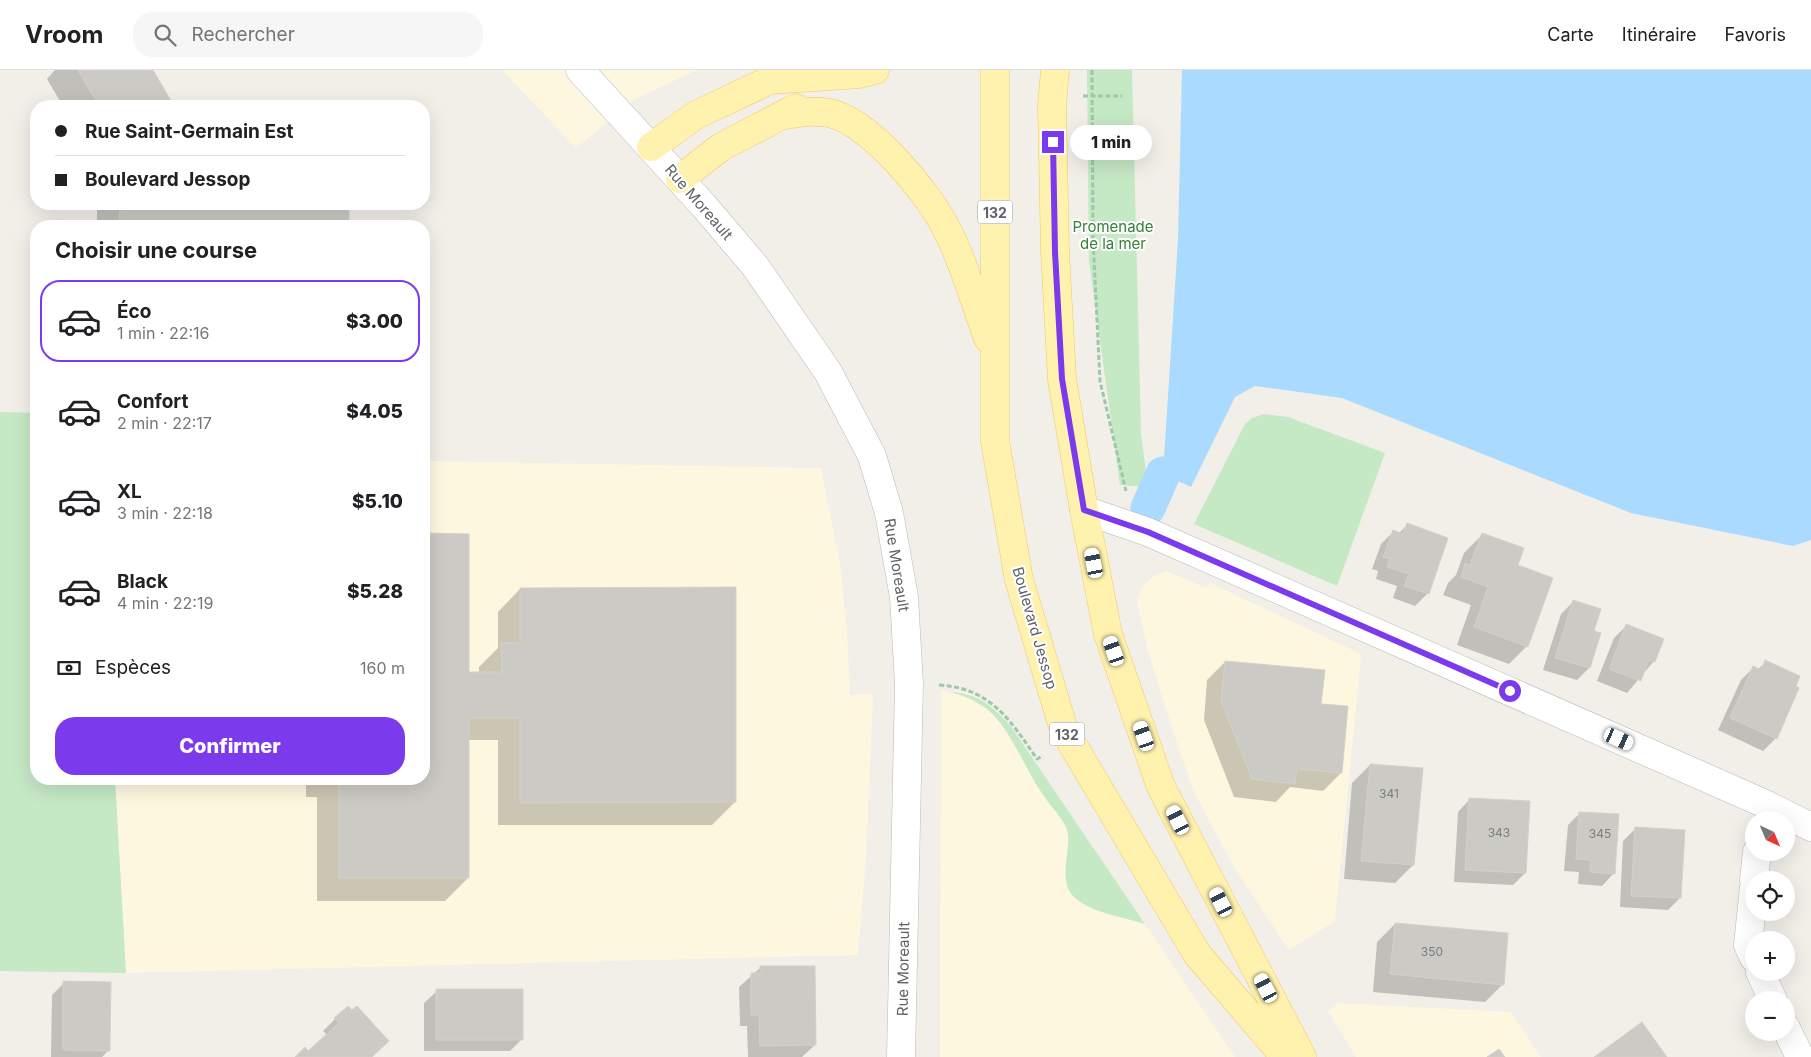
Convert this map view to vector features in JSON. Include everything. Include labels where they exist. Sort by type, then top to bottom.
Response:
[{"type":"main road","name":"Boulevard Jessop","points":[[995,70],[995,441],[1019,580],[1063,727],[1070,742],[1197,954],[1285,1057]]},
{"type":"main road","points":[[1055,70],[1052,106],[1055,252],[1062,379],[1084,510],[1108,634],[1161,788],[1302,1057]]},
{"type":"main road","points":[[651,147],[696,115],[780,75],[867,72]]},
{"type":"main road","points":[[680,180],[721,147],[867,72]]},
{"type":"main road","points":[[780,116],[808,111],[830,113],[856,126],[881,144],[915,182],[947,228],[994,353]]},
{"type":"street","name":"Rue Moreault","points":[[580,70],[651,147],[755,266],[828,372],[872,456],[889,513],[904,597],[909,684],[901,1057]]},
{"type":"street","points":[[1084,510],[1135,528],[1276,588],[1762,811]]},
{"type":"street","points":[[1795,822],[1811,827]]},
{"type":"street","points":[[1792,1041],[1800,1057]]},
{"type":"path","points":[[1092,70],[1093,238],[1100,381],[1135,528]]},
{"type":"path","points":[[1092,97],[1122,96]]},
{"type":"path","points":[[909,684],[949,686],[976,693],[1001,709],[1037,759],[1070,742]]},
{"type":"shaded area","points":[[502,70],[697,70],[635,99],[576,148]]},
{"type":"shaded area","points":[[430,461],[821,468],[841,570],[847,631],[850,695],[873,694],[866,858],[858,955],[126,973],[115,785],[430,785]]},
{"type":"shaded area","points":[[1166,571],[1206,588],[1210,583],[1361,654],[1335,921],[1289,950],[1234,867],[1194,792],[1173,731],[1147,648],[1137,600],[1142,587],[1155,575]]},
{"type":"shaded area","points":[[941,690],[969,693],[993,708],[1010,725],[1235,1057],[940,1057]]},
{"type":"shaded area","points":[[1337,1003],[1511,1012],[1541,1057],[1356,1057],[1328,1011]]},
{"type":"green space","name":"Promenade de la mer","points":[[1087,70],[1132,70],[1141,434],[1148,487],[1120,485],[1089,261]]},
{"type":"green space","points":[[0,412],[30,413],[30,785],[115,785],[126,973],[0,971]]},
{"type":"green space","points":[[1264,414],[1288,417],[1385,453],[1337,586],[1194,524],[1245,424],[1252,418]]},
{"type":"green space","points":[[947,691],[975,697],[989,705],[1010,725],[1145,924],[1098,911],[1074,897],[1069,891],[1067,884],[1068,834],[1062,821],[1039,789],[1004,728],[996,718],[983,706],[974,701]]},
{"type":"water","points":[[1182,70],[1811,70],[1811,540],[1793,546],[1631,513],[1342,398],[1255,386],[1235,397],[1191,487],[1163,474],[1178,240]]},
{"type":"building","points":[[78,70],[153,70],[170,100],[96,100]]},
{"type":"building","points":[[120,210],[349,210],[349,220],[119,220]]},
{"type":"building","points":[[1407,523],[1448,538],[1429,594],[1404,586],[1409,574],[1387,567],[1390,559],[1383,557],[1393,530],[1403,534]]},
{"type":"building","points":[[430,533],[469,534],[469,672],[502,672],[501,643],[520,643],[520,588],[736,587],[736,802],[520,803],[520,718],[469,718],[469,878],[339,878],[339,785],[430,785]]},
{"type":"building","points":[[1482,533],[1524,548],[1518,565],[1553,578],[1528,647],[1474,627],[1488,587],[1461,577],[1465,563],[1470,565]]},
{"type":"building","points":[[1573,600],[1601,609],[1594,631],[1601,633],[1590,668],[1555,658]]},
{"type":"building","points":[[1626,624],[1664,639],[1655,662],[1649,660],[1641,681],[1609,669]]},
{"type":"building","points":[[1765,660],[1800,676],[1796,686],[1799,688],[1777,739],[1730,718],[1753,666],[1761,670]]},
{"type":"building","points":[[1225,661],[1325,670],[1321,704],[1348,706],[1342,773],[1297,769],[1295,784],[1252,779],[1221,701]]},
{"type":"building","points":[[1370,764],[1423,768],[1414,865],[1361,861]]},
{"type":"building","points":[[1469,798],[1530,801],[1526,873],[1465,870]]},
{"type":"building","points":[[1579,812],[1619,814],[1615,874],[1590,872],[1591,860],[1576,859]]},
{"type":"building","points":[[1635,827],[1685,830],[1681,898],[1631,896]]},
{"type":"building","points":[[1395,923],[1508,933],[1504,985],[1390,974]]},
{"type":"building","points":[[760,966],[815,966],[816,1045],[760,1046],[759,1015],[751,1015],[751,973],[760,973]]},
{"type":"building","points":[[63,981],[111,982],[110,1051],[63,1050]]},
{"type":"building","points":[[436,989],[523,989],[523,1040],[436,1040]]},
{"type":"building","points":[[348,1006],[352,1010],[357,1006],[389,1041],[372,1057],[295,1057],[305,1047],[308,1051],[339,1023],[334,1018]]},
{"type":"building","points":[[1642,1022],[1667,1057],[1594,1057]]},
{"type":"building","points":[[1499,1049],[1505,1057],[1487,1057]]},
{"type":"waterway","points":[[1148,508],[1163,474]]},
{"type":"route","points":[[1053,142],[1055,252],[1062,379],[1084,510],[1148,532],[1510,691]]}]
